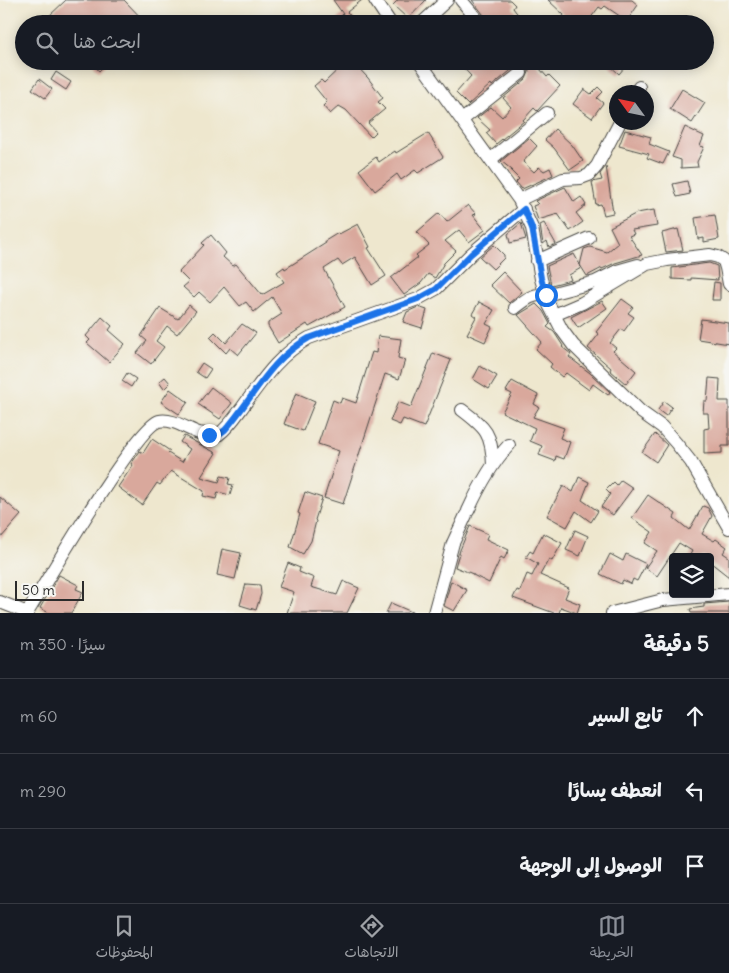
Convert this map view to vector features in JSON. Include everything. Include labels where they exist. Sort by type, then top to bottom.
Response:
[{"type":"street","points":[[374,0],[385,15]]},
{"type":"street","points":[[431,15],[447,0]]},
{"type":"street","points":[[461,0],[474,15]]},
{"type":"street","points":[[426,70],[522,204],[532,228],[537,261],[546,295],[562,330],[573,344],[641,412],[662,427],[676,443],[691,462],[729,528]]},
{"type":"street","points":[[462,120],[521,73]]},
{"type":"street","points":[[490,160],[547,113]]},
{"type":"street","points":[[0,602],[28,613],[90,510],[137,441],[155,422],[162,420],[170,421],[199,432],[218,435],[232,422],[276,362],[293,347],[309,338],[418,299],[436,289],[522,204],[563,179],[581,178],[589,175],[597,166],[616,130]]},
{"type":"street","points":[[537,261],[589,238]]},
{"type":"street","points":[[515,308],[533,295],[546,295],[595,282],[632,266],[710,255],[724,261],[729,284]]},
{"type":"street","points":[[554,315],[582,303],[647,264]]},
{"type":"street","points":[[462,410],[482,426],[488,436],[492,448],[493,465]]},
{"type":"street","points":[[434,613],[453,543],[493,465],[509,445]]},
{"type":"street","points":[[612,613],[664,600],[729,594]]},
{"type":"building","points":[[66,0],[124,0],[138,15],[50,15]]},
{"type":"building","points":[[333,0],[362,0],[347,12],[350,15],[343,14]]},
{"type":"building","points":[[398,0],[426,0],[412,15],[404,15],[393,5]]},
{"type":"building","points":[[472,0],[510,0],[515,5],[513,8],[518,15],[484,15]]},
{"type":"building","points":[[548,0],[632,0],[638,5],[631,15],[618,15],[605,6],[602,9],[599,7],[593,15],[564,15]]},
{"type":"building","points":[[338,70],[360,70],[368,78],[383,98],[378,102],[385,109],[368,123],[376,132],[371,137],[346,110],[339,106],[330,114],[323,106],[327,102],[314,86],[321,80],[324,83]]},
{"type":"building","points":[[465,70],[511,70],[492,86],[491,84],[468,105],[456,93],[471,76]]},
{"type":"building","points":[[528,70],[541,70],[560,86],[537,111],[534,108],[524,121],[496,144],[486,133],[490,130],[477,118],[491,107],[502,117],[511,107],[503,98],[526,79]]},
{"type":"building","points":[[56,72],[71,82],[66,90],[51,80]]},
{"type":"building","points":[[39,79],[52,89],[45,98],[32,89]]},
{"type":"building","points":[[598,87],[603,92],[597,98],[603,103],[592,118],[573,104],[584,89],[591,94]]},
{"type":"building","points":[[682,89],[705,103],[692,123],[670,109]]},
{"type":"building","points":[[685,127],[704,136],[700,146],[704,147],[697,162],[698,167],[681,168],[681,160],[672,157]]},
{"type":"building","points":[[555,129],[572,145],[583,161],[570,170],[554,148],[545,140]]},
{"type":"building","points":[[625,130],[651,137],[649,144],[669,152],[663,164],[647,158],[649,154],[619,146]]},
{"type":"building","points":[[428,133],[443,157],[418,173],[415,170],[401,180],[397,174],[375,191],[359,170],[376,157],[379,162]]},
{"type":"building","points":[[529,138],[537,146],[523,162],[534,172],[539,167],[544,171],[550,168],[553,175],[522,189],[516,182],[519,179],[501,161]]},
{"type":"building","points":[[606,166],[613,213],[604,215],[601,204],[596,205],[592,182],[602,180],[600,174]]},
{"type":"building","points":[[687,181],[690,194],[677,197],[673,184]]},
{"type":"building","points":[[565,187],[574,202],[581,197],[586,205],[576,213],[583,222],[570,231],[558,214],[538,220],[533,206],[538,204],[535,201]]},
{"type":"building","points":[[468,205],[476,214],[473,215],[485,230],[469,242],[459,230],[445,241],[456,251],[444,263],[435,278],[428,274],[421,283],[404,295],[391,278],[418,257],[416,255],[429,245],[417,232],[439,213],[447,222]]},
{"type":"building","points":[[654,210],[657,226],[632,230],[634,234],[629,236],[642,255],[615,263],[587,276],[580,265],[584,249],[590,247],[607,252],[618,243],[610,227],[637,213]]},
{"type":"building","points":[[715,215],[719,239],[704,242],[704,238],[698,239],[695,218]]},
{"type":"building","points":[[521,223],[526,239],[510,243],[508,234]]},
{"type":"building","points":[[544,223],[556,244],[549,247],[547,241],[543,244],[540,225]]},
{"type":"building","points":[[358,224],[370,247],[368,248],[386,276],[372,285],[355,257],[342,265],[338,260],[324,269],[345,307],[309,327],[307,324],[278,343],[268,323],[282,314],[272,297],[254,312],[246,302],[240,306],[224,287],[210,302],[199,292],[194,297],[183,287],[189,282],[179,272],[204,245],[202,243],[211,235],[226,253],[223,257],[233,266],[236,264],[262,295],[284,282],[277,272],[326,243],[325,241],[338,233]]},
{"type":"building","points":[[678,229],[683,250],[666,252],[662,233]]},
{"type":"building","points":[[494,245],[504,255],[504,258],[493,269],[480,257]]},
{"type":"building","points":[[574,254],[581,268],[569,275],[571,280],[551,285],[547,266]]},
{"type":"building","points":[[709,263],[717,266],[718,280],[672,279],[672,268]]},
{"type":"building","points":[[503,272],[522,292],[509,303],[490,285]]},
{"type":"building","points":[[714,282],[720,283],[720,300],[712,300]]},
{"type":"building","points":[[622,299],[633,307],[628,313],[634,317],[624,331],[621,329],[610,343],[616,348],[613,351],[636,371],[626,384],[588,348],[599,334],[596,332]]},
{"type":"building","points":[[602,301],[607,308],[578,328],[571,317]]},
{"type":"building","points":[[479,302],[494,310],[486,324],[492,327],[485,342],[467,334],[476,317],[472,314]]},
{"type":"building","points":[[536,304],[543,311],[550,324],[547,327],[554,332],[562,347],[571,354],[569,357],[610,392],[608,395],[593,384],[589,390],[566,373],[562,377],[550,367],[552,364],[536,349],[542,342],[518,315]]},
{"type":"building","points":[[189,305],[196,311],[177,334],[167,326],[156,341],[164,347],[151,364],[137,353],[147,341],[141,336],[160,308],[178,319]]},
{"type":"building","points":[[418,307],[427,310],[422,328],[403,322],[407,312]]},
{"type":"building","points":[[102,317],[112,326],[109,330],[125,344],[109,362],[87,343],[90,340],[86,336]]},
{"type":"building","points":[[701,319],[729,323],[729,344],[698,339]]},
{"type":"building","points":[[242,324],[256,333],[238,355],[230,348],[226,353],[210,337],[215,332],[226,343]]},
{"type":"building","points":[[378,336],[401,339],[398,358],[405,360],[399,379],[385,374],[343,504],[324,498],[339,451],[318,444],[333,400],[340,403],[342,398],[356,403],[372,352],[376,353]]},
{"type":"building","points":[[433,353],[451,360],[424,427],[403,419],[400,425],[390,421],[398,402],[411,407]]},
{"type":"building","points":[[202,363],[211,369],[205,378],[196,372]]},
{"type":"building","points":[[480,366],[497,376],[489,389],[473,379]]},
{"type":"building","points":[[127,373],[136,379],[131,387],[122,381]]},
{"type":"building","points":[[165,377],[170,383],[164,389],[159,382]]},
{"type":"building","points":[[709,378],[720,379],[719,401],[729,401],[729,446],[722,446],[722,453],[704,454],[704,429],[709,428],[708,413],[703,413],[704,401],[707,401]]},
{"type":"building","points":[[512,381],[538,395],[534,404],[539,407],[533,417],[564,428],[560,438],[570,442],[564,459],[556,456],[555,461],[539,455],[542,446],[530,441],[535,428],[502,412],[512,394],[506,391]]},
{"type":"building","points":[[211,387],[232,403],[220,419],[198,404]]},
{"type":"building","points":[[170,389],[188,402],[179,414],[161,402]]},
{"type":"building","points":[[296,393],[315,401],[303,431],[284,424]]},
{"type":"building","points":[[664,401],[672,407],[666,416],[658,410]]},
{"type":"building","points":[[655,434],[667,445],[656,462],[642,452]]},
{"type":"building","points":[[184,436],[216,453],[201,477],[219,482],[221,476],[230,478],[228,484],[233,485],[230,495],[218,492],[216,499],[203,496],[204,491],[171,471],[160,485],[157,483],[142,505],[118,487],[140,451],[143,453],[152,439],[182,462],[190,449],[180,442]]},
{"type":"building","points":[[579,477],[589,482],[582,500],[598,511],[591,522],[576,511],[567,527],[547,516],[563,486],[573,492]]},
{"type":"building","points":[[621,480],[633,488],[613,515],[601,507],[610,494],[606,490],[614,482],[617,485]]},
{"type":"building","points":[[305,492],[322,498],[311,541],[303,554],[290,547]]},
{"type":"building","points":[[648,495],[676,514],[674,518],[689,530],[703,506],[708,508],[712,516],[702,534],[714,541],[716,539],[727,547],[723,553],[729,557],[729,577],[714,565],[714,553],[691,553],[692,551],[679,543],[672,553],[669,553],[669,558],[657,576],[645,568],[657,551],[645,543],[652,532],[632,518]]},
{"type":"building","points":[[0,497],[21,515],[0,539]]},
{"type":"building","points":[[470,526],[488,534],[486,539],[509,550],[504,559],[501,557],[489,583],[455,567]]},
{"type":"building","points":[[575,530],[588,536],[580,556],[566,550]]},
{"type":"building","points":[[543,533],[562,543],[552,561],[549,559],[540,575],[569,588],[565,598],[580,604],[577,613],[561,607],[559,613],[554,613],[513,598],[517,590],[520,591],[527,574],[532,576],[538,564],[526,557],[530,551],[533,553]]},
{"type":"building","points":[[222,549],[241,553],[235,579],[217,575]]},
{"type":"building","points":[[610,554],[623,561],[626,554],[646,564],[637,581],[633,579],[631,584],[623,580],[621,584],[600,574]]},
{"type":"building","points":[[288,563],[300,568],[299,572],[314,578],[311,587],[337,595],[343,581],[359,588],[347,613],[287,613],[294,592],[279,587]]},
{"type":"building","points":[[59,575],[78,585],[76,589],[83,592],[71,613],[49,613],[40,608]]},
{"type":"building","points":[[451,581],[467,590],[454,611],[444,606]]},
{"type":"building","points":[[246,584],[260,585],[261,594],[256,610],[240,605]]},
{"type":"building","points":[[729,602],[729,613],[691,613],[690,609],[704,607],[704,604]]},
{"type":"building","points":[[391,603],[414,613],[386,613]]},
{"type":"route","points":[[209,435],[218,435],[225,430],[276,362],[293,347],[309,338],[418,299],[436,289],[471,254],[524,209],[532,228],[537,261],[546,295]]}]
